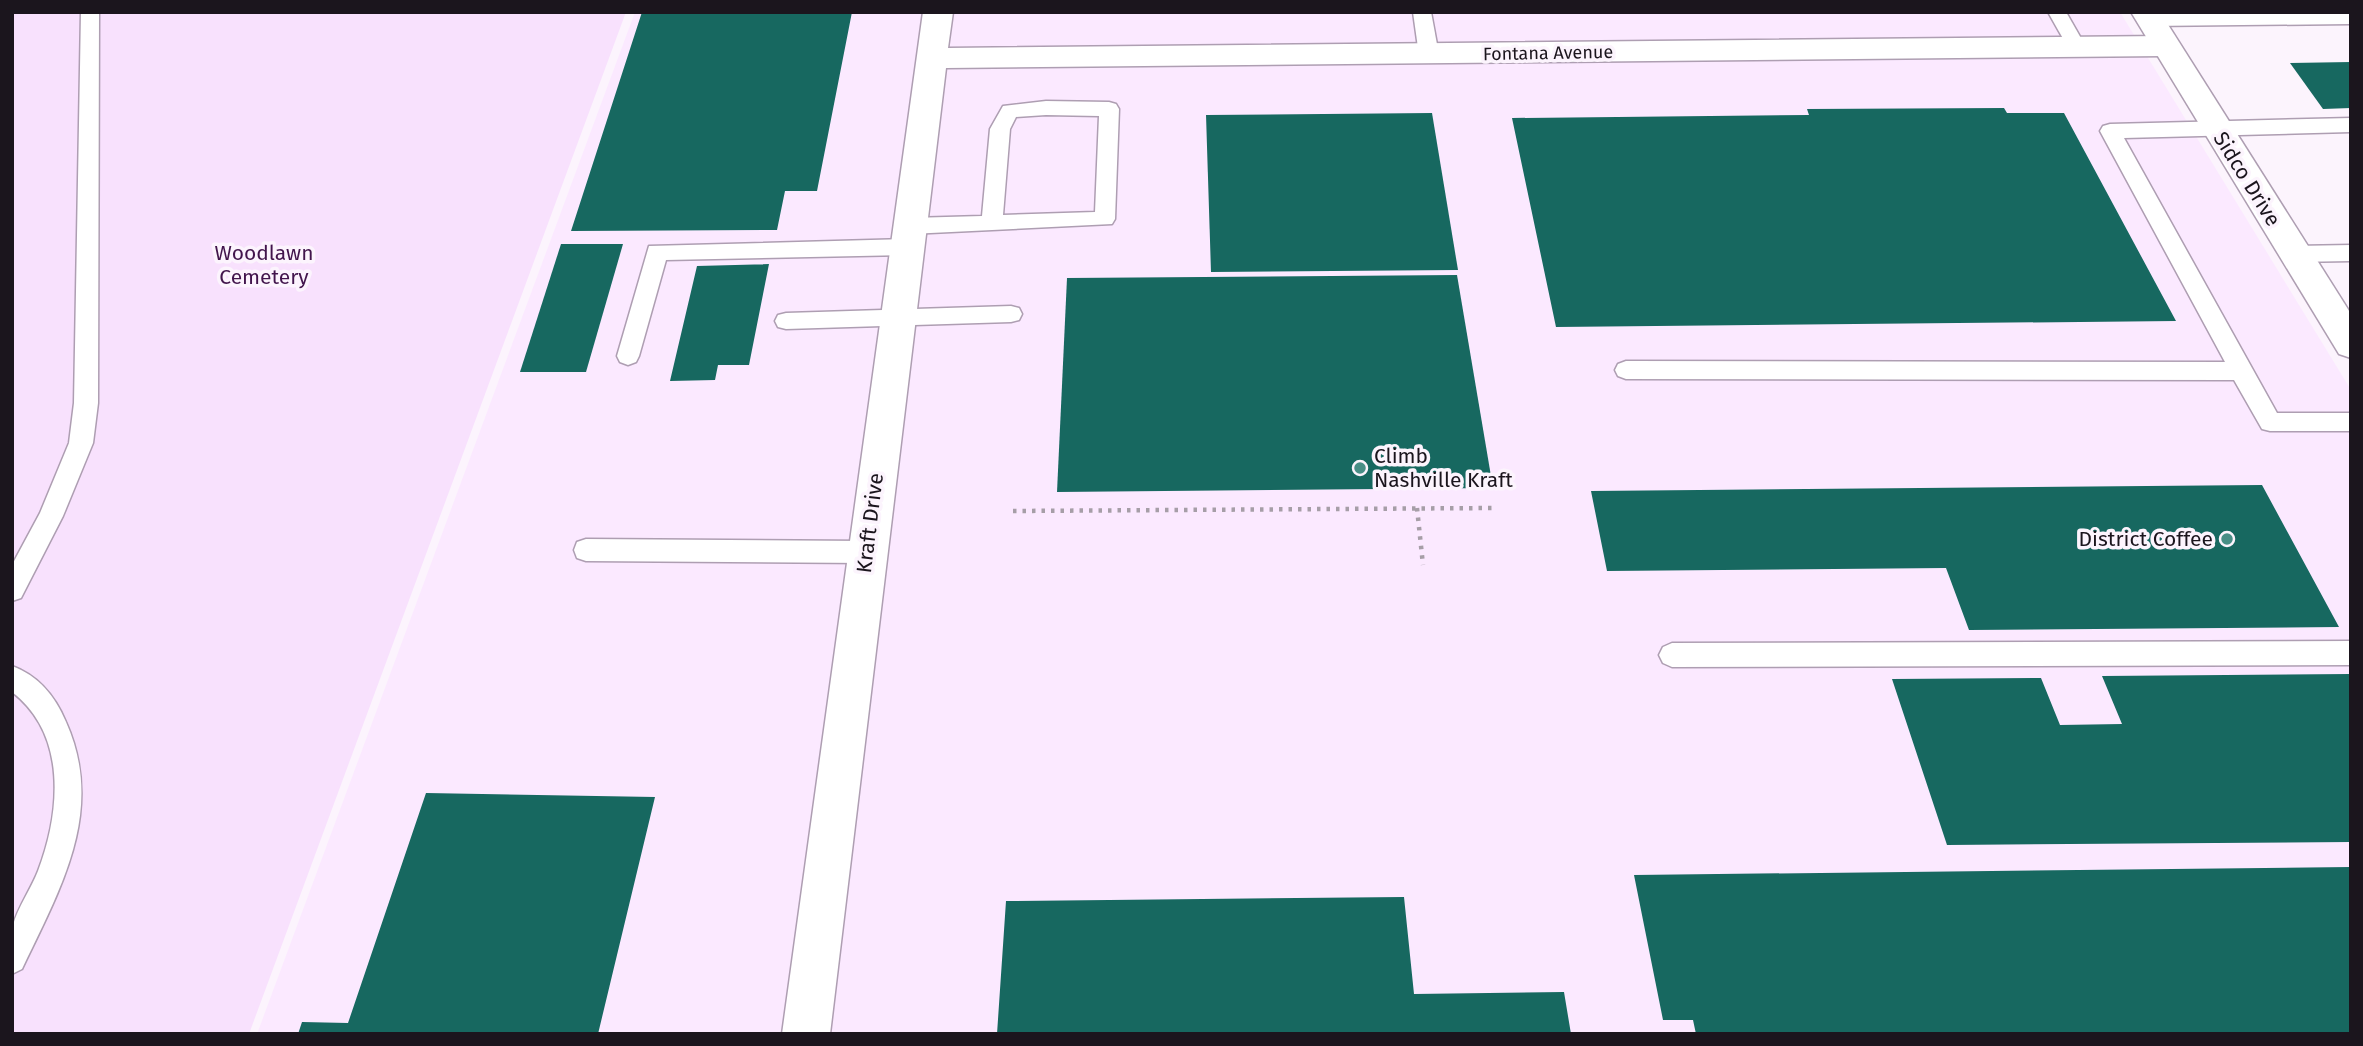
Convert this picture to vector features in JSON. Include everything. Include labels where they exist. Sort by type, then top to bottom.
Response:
[{"type":"street","name":"Kraft Drive","points":[[806,1034],[866,552],[938,12]]},
{"type":"street","name":"Fontana Avenue","points":[[932,58],[2077,47],[2153,26]]},
{"type":"street","name":"Sidco Drive","points":[[2153,26],[2351,344]]},
{"type":"lane","points":[[12,590],[51,516],[81,443],[86,403],[90,12]]},
{"type":"lane","points":[[1422,12],[1429,55]]},
{"type":"lane","points":[[2057,12],[2077,47]]},
{"type":"lane","points":[[2153,26],[2351,18]]},
{"type":"lane","points":[[628,356],[657,252],[909,236],[992,223],[1105,219],[1109,108],[1010,111],[1000,129],[992,223]]},
{"type":"lane","points":[[2351,125],[2110,131],[2270,422],[2351,422]]},
{"type":"lane","points":[[2294,254],[2351,253]]},
{"type":"lane","points":[[786,321],[1012,314]]},
{"type":"lane","points":[[1626,370],[2241,371]]},
{"type":"lane","points":[[586,550],[866,552]]},
{"type":"lane","points":[[1672,655],[2351,653]]},
{"type":"lane","points":[[12,678],[34,693],[56,724],[69,776],[64,835],[53,867],[12,959]]},
{"type":"path","points":[[1013,511],[1493,508]]},
{"type":"path","points":[[1417,509],[1423,565]]},
{"type":"shaded area","points":[[635,12],[2120,12],[2351,390],[2351,1034],[257,1034]]},
{"type":"green space","name":"Woodlawn Cemetery","points":[[12,12],[626,12],[249,1034],[12,1034]]},
{"type":"building","points":[[642,12],[852,12],[817,191],[785,191],[777,230],[571,231]]},
{"type":"building","points":[[2351,62],[2351,108],[2323,109],[2290,63]]},
{"type":"building","points":[[2004,108],[2007,113],[2064,113],[2176,321],[1556,327],[1512,118],[1809,115],[1807,109]]},
{"type":"building","points":[[1432,113],[1458,270],[1211,272],[1206,115]]},
{"type":"building","points":[[561,244],[623,244],[586,372],[520,372]]},
{"type":"building","points":[[769,264],[749,365],[718,365],[715,380],[670,381],[697,266]]},
{"type":"building","points":[[1457,275],[1493,488],[1057,492],[1067,278]]},
{"type":"building","points":[[2262,485],[2339,627],[1969,630],[1946,568],[1607,571],[1591,491]]},
{"type":"building","points":[[2351,674],[2351,842],[1947,845],[1892,679],[2041,678],[2060,725],[2122,724],[2102,676]]},
{"type":"building","points":[[426,793],[655,797],[598,1034],[298,1034],[302,1022],[348,1023]]},
{"type":"building","points":[[2351,867],[2351,1034],[1696,1034],[1693,1020],[1663,1020],[1634,875]]},
{"type":"building","points":[[1404,897],[1414,994],[1564,992],[1571,1034],[997,1034],[1006,901]]},
{"type":"place","name":"Climb Nashville Kraft","points":[[1360,468]]},
{"type":"place","name":"District Coffee","points":[[2227,539]]}]
